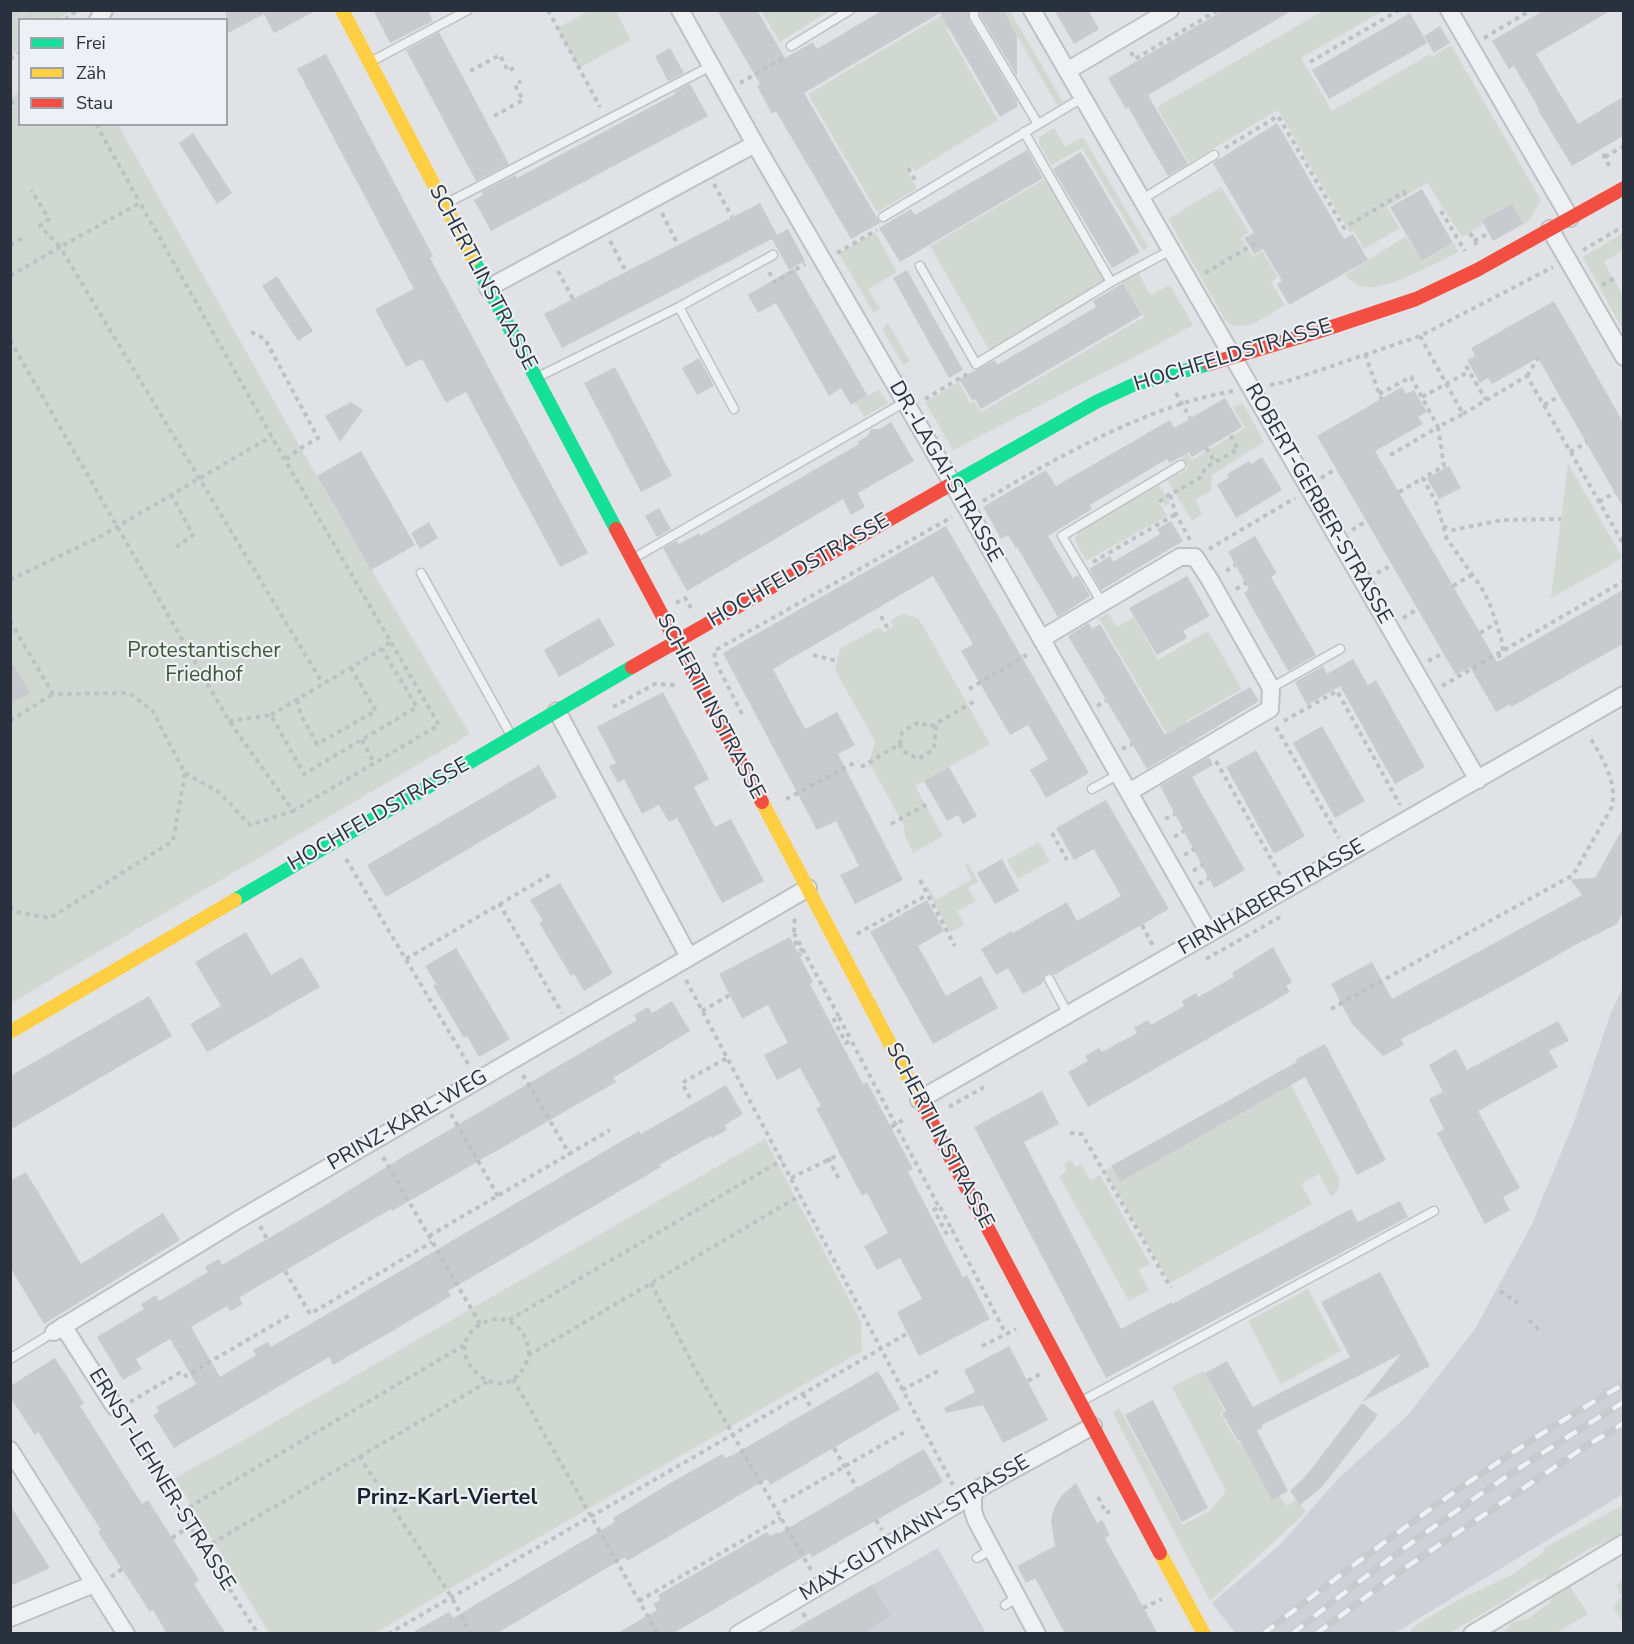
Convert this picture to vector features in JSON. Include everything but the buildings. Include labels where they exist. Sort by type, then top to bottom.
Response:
[{"type":"street","name":"SCHERTLINSTRASSE","points":[[342,10],[535,379],[1204,1634]]},
{"type":"street","name":"DR.-LAGAI-STRASSE","points":[[680,10],[1209,933]]},
{"type":"street","name":"ROBERT-GERBER-STRASSE","points":[[1032,10],[1478,780]]},
{"type":"street","points":[[1067,71],[1170,10]]},
{"type":"street","points":[[1449,10],[1570,218]]},
{"type":"street","points":[[488,288],[755,144]]},
{"type":"street","name":"HOCHFELDSTRASSE","points":[[10,1032],[675,642],[1096,402],[1135,384],[1166,374],[1233,358],[1416,299],[1477,270],[1623,190]]},
{"type":"street","points":[[1550,229],[1623,357]]},
{"type":"street","points":[[1042,642],[1180,557],[1193,557],[1271,688],[1270,709],[1129,792]]},
{"type":"street","name":"FIRNHABERSTRASSE","points":[[919,1100],[1623,695]]},
{"type":"street","points":[[557,711],[683,961]]},
{"type":"street","name":"PRINZ-KARL-WEG","points":[[58,1329],[373,1141],[808,888]]},
{"type":"street","name":"ERNST-LEHNER-STRASSE","points":[[58,1329],[116,1408]]},
{"type":"street","name":"MAX-GUTMANN-STRASSE","points":[[738,1634],[967,1498],[978,1489],[1093,1426]]},
{"type":"street","points":[[10,1450],[126,1634]]},
{"type":"street","points":[[967,1498],[976,1520],[993,1549],[1011,1601],[1037,1634]]},
{"type":"street","points":[[1472,1634],[1623,1543]]},
{"type":"street","points":[[10,1618],[94,1584]]},
{"type":"lane","points":[[369,63],[468,10]]},
{"type":"lane","points":[[791,46],[850,10]]},
{"type":"lane","points":[[974,10],[974,16],[1038,124]]},
{"type":"lane","points":[[443,204],[711,66]]},
{"type":"lane","points":[[883,217],[1082,98]]},
{"type":"lane","points":[[1024,132],[1111,282]]},
{"type":"lane","points":[[1142,200],[1214,155]]},
{"type":"lane","points":[[920,266],[976,364],[1111,282],[1171,250]]},
{"type":"lane","points":[[535,379],[680,306],[773,255]]},
{"type":"lane","points":[[680,306],[734,409]]},
{"type":"lane","points":[[632,560],[905,402]]},
{"type":"lane","points":[[1102,603],[1062,536],[1181,465]]},
{"type":"lane","points":[[421,573],[512,737]]},
{"type":"lane","points":[[1271,688],[1340,649]]},
{"type":"lane","points":[[1092,789],[1119,774]]},
{"type":"lane","points":[[1049,979],[1068,1014]]},
{"type":"lane","points":[[1080,1402],[1434,1212]]},
{"type":"lane","name":"PRINZ-KARL-WEG","points":[[10,1359],[58,1329]]},
{"type":"lane","points":[[977,1558],[993,1549]]},
{"type":"path","points":[[548,10],[598,104]]},
{"type":"path","points":[[1123,39],[1135,59],[1218,10]]},
{"type":"path","points":[[1310,62],[1399,10]]},
{"type":"path","points":[[1470,46],[1531,10]]},
{"type":"path","points":[[726,92],[789,55],[791,46]]},
{"type":"path","points":[[470,71],[500,55],[508,71],[513,68]]},
{"type":"path","points":[[494,116],[524,100],[515,85],[521,81]]},
{"type":"path","points":[[1214,155],[1278,116],[1344,228],[1404,192],[1407,198]]},
{"type":"path","points":[[10,721],[53,694],[129,693],[152,710],[185,773],[219,792],[250,825],[293,811],[439,725],[285,460],[97,126]]},
{"type":"path","points":[[1611,169],[1604,156],[1623,146]]},
{"type":"path","points":[[706,171],[732,217]]},
{"type":"path","points":[[31,190],[49,219],[40,226],[60,247],[323,684]]},
{"type":"path","points":[[655,198],[678,245]]},
{"type":"path","points":[[10,276],[140,203]]},
{"type":"path","points":[[1441,211],[1477,270]]},
{"type":"path","points":[[823,261],[886,224],[883,217]]},
{"type":"path","points":[[743,716],[716,663],[714,651],[946,520],[968,510],[1045,465],[1135,421],[1229,391],[1285,382],[1420,336],[1568,260],[1623,226]]},
{"type":"path","points":[[602,227],[626,272]]},
{"type":"path","points":[[1474,241],[1489,233]]},
{"type":"path","points":[[10,244],[24,237]]},
{"type":"path","points":[[1189,282],[1259,241]]},
{"type":"path","points":[[549,256],[573,300]]},
{"type":"path","points":[[783,277],[796,270]]},
{"type":"path","points":[[251,333],[265,339],[318,438],[301,447],[285,460]]},
{"type":"path","points":[[1420,336],[1463,414]]},
{"type":"path","points":[[10,340],[229,721],[293,811]]},
{"type":"path","points":[[1365,354],[1380,396],[1411,377],[1438,427],[1444,466],[1399,492]]},
{"type":"path","points":[[1389,456],[1527,376],[1538,358]]},
{"type":"path","points":[[923,400],[974,370],[976,364]]},
{"type":"path","points":[[1466,366],[1486,400]]},
{"type":"path","points":[[1422,398],[1470,371]]},
{"type":"path","points":[[1527,376],[1623,545]]},
{"type":"path","points":[[1544,405],[1560,396]]},
{"type":"path","points":[[1159,502],[1201,477],[1205,468],[1238,448],[1230,434]]},
{"type":"path","points":[[10,580],[117,526],[272,436]]},
{"type":"path","points":[[1570,452],[1587,442]]},
{"type":"path","points":[[1206,448],[1215,462]]},
{"type":"path","points":[[1423,478],[1441,514],[1447,539],[1482,587],[1496,623],[1503,651]]},
{"type":"path","points":[[1167,490],[1176,514],[1194,546],[1193,557]]},
{"type":"path","points":[[1599,502],[1615,492]]},
{"type":"path","points":[[171,494],[193,535],[175,548]]},
{"type":"path","points":[[1193,557],[1295,498]]},
{"type":"path","points":[[1082,568],[1176,514]]},
{"type":"path","points":[[1443,526],[1453,530],[1502,520],[1561,519]]},
{"type":"path","points":[[1453,586],[1473,574]]},
{"type":"path","points":[[1428,694],[1623,581]]},
{"type":"path","points":[[1590,600],[1594,607]]},
{"type":"path","points":[[881,616],[888,629]]},
{"type":"path","points":[[10,621],[53,694]]},
{"type":"path","points":[[1480,633],[1496,623]]},
{"type":"path","points":[[1543,627],[1546,633]]},
{"type":"path","points":[[229,721],[271,715],[390,642]]},
{"type":"path","points":[[969,689],[1042,642]]},
{"type":"path","points":[[382,649],[417,707]]},
{"type":"path","points":[[1498,654],[1501,659]]},
{"type":"path","points":[[813,655],[837,661]]},
{"type":"path","points":[[297,700],[301,715],[317,744],[376,711],[351,668]]},
{"type":"path","points":[[1266,732],[1337,691],[1402,808]]},
{"type":"path","points":[[271,715],[304,774],[426,701]]},
{"type":"path","points":[[936,724],[934,750],[918,759],[901,750],[902,732],[919,722],[930,727],[975,701]]},
{"type":"path","points":[[1276,726],[1342,844]]},
{"type":"path","points":[[1330,1009],[1573,875],[1612,807],[1614,796],[1611,775],[1590,737],[1598,732]]},
{"type":"path","points":[[362,740],[374,763]]},
{"type":"path","points":[[861,767],[900,744]]},
{"type":"path","points":[[1226,755],[1215,761],[1282,879]]},
{"type":"path","points":[[781,789],[786,799],[858,761]]},
{"type":"path","points":[[10,907],[16,912],[50,918],[173,841],[185,773]]},
{"type":"path","points":[[891,824],[929,803]]},
{"type":"path","points":[[1052,833],[1067,860]]},
{"type":"path","points":[[335,841],[478,1080]]},
{"type":"path","points":[[406,959],[551,874]]},
{"type":"path","points":[[920,880],[955,946]]},
{"type":"path","points":[[851,924],[856,935],[927,895]]},
{"type":"path","points":[[499,903],[570,1027]]},
{"type":"path","points":[[795,911],[794,933],[791,934],[839,1017],[1006,1334]]},
{"type":"path","points":[[1203,961],[1288,912]]},
{"type":"path","points":[[1142,925],[1156,952]]},
{"type":"path","points":[[683,961],[702,1011],[902,1390],[967,1498]]},
{"type":"path","points":[[702,1011],[730,995]]},
{"type":"path","points":[[839,1017],[834,1020],[846,1043],[851,1040]]},
{"type":"path","points":[[845,1029],[855,1024]]},
{"type":"path","points":[[690,1098],[682,1083],[727,1058]]},
{"type":"path","points":[[514,1059],[570,1155]]},
{"type":"path","points":[[948,1107],[989,1084]]},
{"type":"path","points":[[443,1100],[498,1196]]},
{"type":"path","points":[[891,1127],[903,1119]]},
{"type":"path","points":[[429,1236],[610,1130]]},
{"type":"path","points":[[1070,1133],[1082,1134],[1171,1288]]},
{"type":"path","points":[[373,1141],[480,1324]]},
{"type":"path","points":[[791,1178],[840,1154]]},
{"type":"path","points":[[828,1158],[839,1179]]},
{"type":"path","points":[[508,1320],[782,1160]]},
{"type":"path","points":[[530,1355],[801,1195]]},
{"type":"path","points":[[939,1207],[934,1210],[946,1233],[952,1230]]},
{"type":"path","points":[[946,1219],[952,1215]]},
{"type":"path","points":[[285,1271],[310,1314],[432,1242]]},
{"type":"path","points":[[651,1282],[694,1367],[820,1585]]},
{"type":"path","points":[[1500,1291],[1518,1303]]},
{"type":"path","points":[[116,1408],[181,1372],[186,1376],[290,1315]]},
{"type":"path","points":[[499,1318],[508,1320],[525,1334],[530,1355],[521,1373],[513,1379],[505,1382],[487,1381],[472,1371],[465,1353],[466,1344],[474,1329],[480,1324],[499,1318]]},
{"type":"path","points":[[1528,1320],[1539,1329]]},
{"type":"path","points":[[982,1346],[1019,1327]]},
{"type":"path","points":[[388,1634],[908,1334]]},
{"type":"path","points":[[181,1512],[466,1344]]},
{"type":"path","points":[[902,1390],[938,1371]]},
{"type":"path","points":[[1028,1381],[1043,1373]]},
{"type":"path","points":[[513,1379],[658,1634]]},
{"type":"path","points":[[204,1548],[487,1381]]},
{"type":"path","points":[[803,1394],[812,1409]]},
{"type":"path","name":"ERNST-LEHNER-STRASSE","points":[[116,1408],[258,1634]]},
{"type":"path","points":[[783,1502],[908,1430]]},
{"type":"path","points":[[834,1448],[857,1488]]},
{"type":"path","points":[[360,1456],[451,1596],[471,1634]]},
{"type":"path","points":[[1098,1497],[1106,1513]]},
{"type":"path","points":[[639,1601],[781,1518]]},
{"type":"path","points":[[172,1538],[190,1526]]},
{"type":"path","points":[[1143,1608],[1165,1597]]},
{"type":"shaded area","points":[[1623,987],[1623,1494],[1395,1633],[1235,1633],[1212,1603],[1280,1545],[1338,1479],[1408,1415],[1475,1329],[1531,1226],[1575,1119],[1610,1015]]},
{"type":"shaded area","points":[[938,1548],[986,1633],[827,1633],[817,1616]]},
{"type":"green space","points":[[14,10],[71,11],[60,18],[18,18],[18,49],[11,55],[11,14]]},
{"type":"green space","points":[[761,10],[830,10],[780,42],[761,11]]},
{"type":"green space","points":[[589,11],[616,11],[631,40],[579,68],[557,28]]},
{"type":"green space","points":[[949,11],[963,19],[946,29],[998,120],[915,171],[912,166],[906,170],[917,189],[877,212],[808,94]]},
{"type":"green space","points":[[1003,11],[1010,11],[1063,102],[1057,105]]},
{"type":"green space","points":[[1323,11],[1383,11],[1301,58],[1332,111],[1430,54],[1432,57],[1451,45],[1541,200],[1529,221],[1523,224],[1511,204],[1482,220],[1484,224],[1462,237],[1427,183],[1387,207],[1400,228],[1364,249],[1354,231],[1350,233],[1278,110],[1189,163],[1157,107]]},
{"type":"green space","name":"Protestantischer Friedhof","points":[[18,93],[18,126],[119,126],[338,514],[470,734],[11,1003],[10,98]]},
{"type":"green space","points":[[1054,128],[1065,147],[1083,137],[1148,247],[1143,250],[1082,148],[1051,165],[1039,144],[1039,137]]},
{"type":"green space","points":[[1045,179],[1107,282],[991,353],[930,246]]},
{"type":"green space","points":[[1221,187],[1249,232],[1241,238],[1253,257],[1262,251],[1278,277],[1271,282],[1285,305],[1248,325],[1233,325],[1226,321],[1168,219]]},
{"type":"green space","points":[[875,232],[897,272],[868,289],[880,309],[873,312],[839,253]]},
{"type":"green space","points":[[1623,233],[1623,250],[1604,262],[1623,296],[1623,330],[1583,257]]},
{"type":"green space","points":[[1406,236],[1422,262],[1454,243],[1458,252],[1405,278],[1375,287],[1358,285],[1345,275]]},
{"type":"green space","points":[[1138,272],[1150,295],[1170,285],[1193,325],[953,450],[925,402],[959,382],[970,403],[974,401],[981,412],[1144,317],[1122,281]]},
{"type":"green space","points":[[888,323],[910,361],[903,365],[882,329]]},
{"type":"green space","points":[[879,390],[888,403],[864,417],[855,402]]},
{"type":"green space","points":[[1243,403],[1264,442],[1212,475],[1211,491],[1196,499],[1202,514],[1192,521],[1167,480],[1188,469],[1180,454],[1186,451],[1192,460],[1245,428],[1233,407]]},
{"type":"green space","points":[[1568,464],[1623,558],[1551,598]]},
{"type":"green space","points":[[1159,484],[1170,503],[1165,506],[1160,499],[1158,500],[1167,516],[1086,561],[1075,540],[1078,532]]},
{"type":"green space","points":[[1108,613],[1117,627],[1134,617],[1158,660],[1208,631],[1242,689],[1186,721],[1196,741],[1178,753],[1099,618]]},
{"type":"green space","points":[[903,614],[917,618],[922,624],[990,744],[915,786],[943,836],[913,853],[905,836],[904,826],[872,767],[868,768],[875,741],[835,670],[840,649],[879,627],[884,632],[893,626],[891,620]]},
{"type":"green space","points":[[1039,842],[1050,861],[1018,879],[1007,860]]},
{"type":"green space","points":[[968,863],[978,882],[968,888],[976,901],[957,911],[965,925],[950,932],[926,888],[928,886],[936,900],[972,879],[965,865]]},
{"type":"green space","points":[[1283,1069],[1339,1178],[1338,1189],[1331,1196],[1319,1174],[1301,1184],[1312,1204],[1170,1283],[1105,1171],[1111,1167],[1120,1182],[1282,1090],[1274,1074]]},
{"type":"green space","points":[[765,1139],[861,1322],[862,1351],[375,1633],[269,1633],[175,1478]]},
{"type":"green space","points":[[1071,1160],[1076,1167],[1081,1164],[1090,1180],[1100,1175],[1150,1264],[1138,1270],[1149,1290],[1129,1301],[1059,1176],[1067,1171],[1064,1164]]},
{"type":"green space","points":[[1308,1289],[1341,1351],[1281,1384],[1248,1321]]},
{"type":"green space","points":[[1204,1371],[1224,1410],[1220,1412],[1238,1444],[1241,1442],[1287,1506],[1296,1499],[1306,1512],[1210,1601],[1113,1413],[1119,1408],[1183,1525],[1211,1510],[1226,1491],[1172,1387]]},
{"type":"green space","points":[[1623,1505],[1623,1534],[1589,1549],[1558,1568],[1588,1614],[1556,1633],[1501,1633],[1512,1622],[1527,1619],[1551,1602],[1547,1577],[1534,1580],[1504,1601],[1449,1633],[1410,1634],[1413,1627],[1455,1602],[1513,1574],[1544,1552],[1544,1548]]},
{"type":"green space","points":[[1623,1581],[1623,1623],[1613,1607],[1622,1596],[1616,1585]]},
{"type":"tram line","points":[[10,19],[21,10]]},
{"type":"tram line","points":[[25,18],[35,10]]},
{"type":"railway","points":[[1263,1634],[1439,1503],[1530,1441],[1624,1384]]},
{"type":"railway","points":[[1292,1634],[1454,1512],[1624,1402]]},
{"type":"railway","points":[[1316,1634],[1405,1568],[1624,1423]]},
{"type":"traffic: fast","points":[[473,259],[616,529]]},
{"type":"traffic: fast","points":[[948,486],[1096,402],[1135,384],[1209,364]]},
{"type":"traffic: fast","points":[[235,900],[632,667]]},
{"type":"traffic: slow","points":[[342,10],[473,259]]},
{"type":"traffic: slow","points":[[762,802],[922,1104]]},
{"type":"traffic: slow","points":[[10,1032],[235,900]]},
{"type":"traffic: slow","points":[[1160,1553],[1204,1634]]},
{"type":"traffic: jam","points":[[1209,364],[1416,299],[1477,270],[1624,188]]},
{"type":"traffic: jam","points":[[632,667],[948,486]]},
{"type":"traffic: jam","points":[[616,529],[762,802]]},
{"type":"traffic: jam","points":[[922,1104],[1160,1553]]},
{"type":"district","name":"Prinz-Karl-Viertel","points":[[447,1499]]}]
